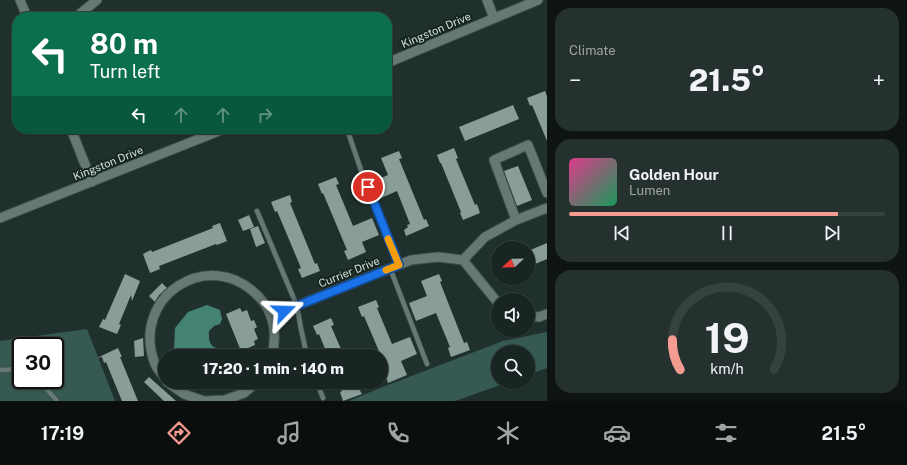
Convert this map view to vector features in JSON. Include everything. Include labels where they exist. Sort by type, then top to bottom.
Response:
[{"type":"street","points":[[20,0],[25,12]]},
{"type":"street","points":[[82,12],[96,0]]},
{"type":"street","points":[[486,0],[494,18]]},
{"type":"street","name":"Kingston Drive","points":[[392,61],[538,0]]},
{"type":"street","points":[[74,134],[92,182]]},
{"type":"street","name":"Kingston Drive","points":[[0,218],[212,134]]},
{"type":"street","points":[[516,220],[494,160],[528,145],[547,193]]},
{"type":"street","points":[[491,294],[463,260],[485,237],[516,220],[547,208]]},
{"type":"street","name":"Currier Drive","points":[[271,316],[411,260],[438,257],[463,260]]},
{"type":"street","points":[[158,369],[155,365],[150,345],[151,324],[159,304],[172,289],[191,278],[211,275],[231,278],[250,287],[264,302],[273,321],[275,342],[274,349]]},
{"type":"street","points":[[535,317],[539,317],[547,314]]},
{"type":"street","points":[[177,389],[184,394],[204,400],[225,400],[248,389]]},
{"type":"lane","points":[[349,134],[362,173],[399,265]]},
{"type":"lane","points":[[257,211],[297,306],[305,349]]},
{"type":"lane","points":[[390,268],[427,364]]},
{"type":"lane","points":[[0,370],[12,369]]},
{"type":"lane","points":[[47,389],[57,401]]},
{"type":"lane","points":[[320,389],[323,398]]},
{"type":"shaded area","points":[[207,305],[220,310],[222,319],[220,324],[214,326],[209,331],[209,337],[210,342],[214,347],[222,349],[174,349],[175,328],[188,312]]},
{"type":"shaded area","points":[[87,329],[115,401],[0,401],[0,341],[12,339],[12,389],[64,389],[64,337],[29,337]]},
{"type":"shaded area","points":[[547,332],[547,368],[535,372],[535,345],[493,345],[523,337],[535,337],[535,334]]},
{"type":"shaded area","points":[[491,346],[491,388],[455,401],[349,401],[378,389],[388,389],[388,385]]},
{"type":"building","points":[[545,91],[547,96],[547,141],[532,105],[530,106],[527,98]]},
{"type":"building","points":[[513,105],[519,119],[465,141],[459,127]]},
{"type":"building","points":[[454,148],[458,158],[456,159],[475,205],[477,204],[480,213],[463,220],[437,155]]},
{"type":"building","points":[[399,151],[402,158],[399,159],[424,220],[426,219],[429,226],[406,236],[404,230],[408,227],[407,225],[410,224],[397,191],[379,199],[372,182],[388,175],[381,158]]},
{"type":"building","points":[[518,166],[532,200],[517,206],[504,171]]},
{"type":"building","points":[[336,177],[339,184],[336,185],[353,226],[372,218],[379,235],[362,242],[366,252],[348,260],[344,251],[347,250],[318,184]]},
{"type":"building","points":[[290,195],[292,202],[290,203],[315,264],[317,263],[320,271],[302,278],[298,269],[301,268],[277,211],[275,212],[271,202]]},
{"type":"building","points":[[249,215],[254,227],[243,231],[238,220]]},
{"type":"building","points":[[220,223],[227,241],[159,266],[160,269],[150,273],[143,254],[151,250],[152,252],[213,228],[212,226]]},
{"type":"building","points":[[258,226],[265,243],[256,247],[250,229]]},
{"type":"building","points":[[547,243],[547,259],[535,264],[535,248]]},
{"type":"building","points":[[125,274],[140,281],[132,301],[131,295],[119,324],[121,325],[117,334],[99,327],[103,319],[105,320]]},
{"type":"building","points":[[439,274],[442,281],[440,282],[464,343],[467,342],[470,350],[451,357],[448,348],[450,347],[436,313],[416,321],[409,303],[427,296],[421,281]]},
{"type":"building","points":[[162,283],[167,288],[159,295],[155,302],[149,296]]},
{"type":"building","points":[[376,300],[379,307],[377,308],[392,344],[410,337],[417,354],[401,361],[407,375],[388,383],[388,349],[378,349],[364,316],[362,317],[358,307]]},
{"type":"building","points":[[240,308],[242,312],[247,310],[251,321],[254,320],[257,327],[254,329],[258,339],[254,341],[255,345],[246,349],[240,349],[226,314]]},
{"type":"building","points":[[331,318],[334,325],[331,326],[341,349],[325,349],[319,334],[317,335],[313,326]]},
{"type":"building","points":[[143,338],[144,356],[135,357],[134,341]]},
{"type":"building","points":[[118,348],[122,357],[120,357],[138,401],[122,401],[106,362],[104,363],[102,357],[97,358]]},
{"type":"building","points":[[149,377],[158,385],[158,389],[162,389],[176,401],[164,401],[144,382]]},
{"type":"building","points":[[341,389],[359,389],[362,394],[343,401],[340,392],[342,391]]},
{"type":"slow traffic","points":[[386,270],[399,265],[388,239]]},
{"type":"route","points":[[284,311],[399,265],[368,187]]}]
